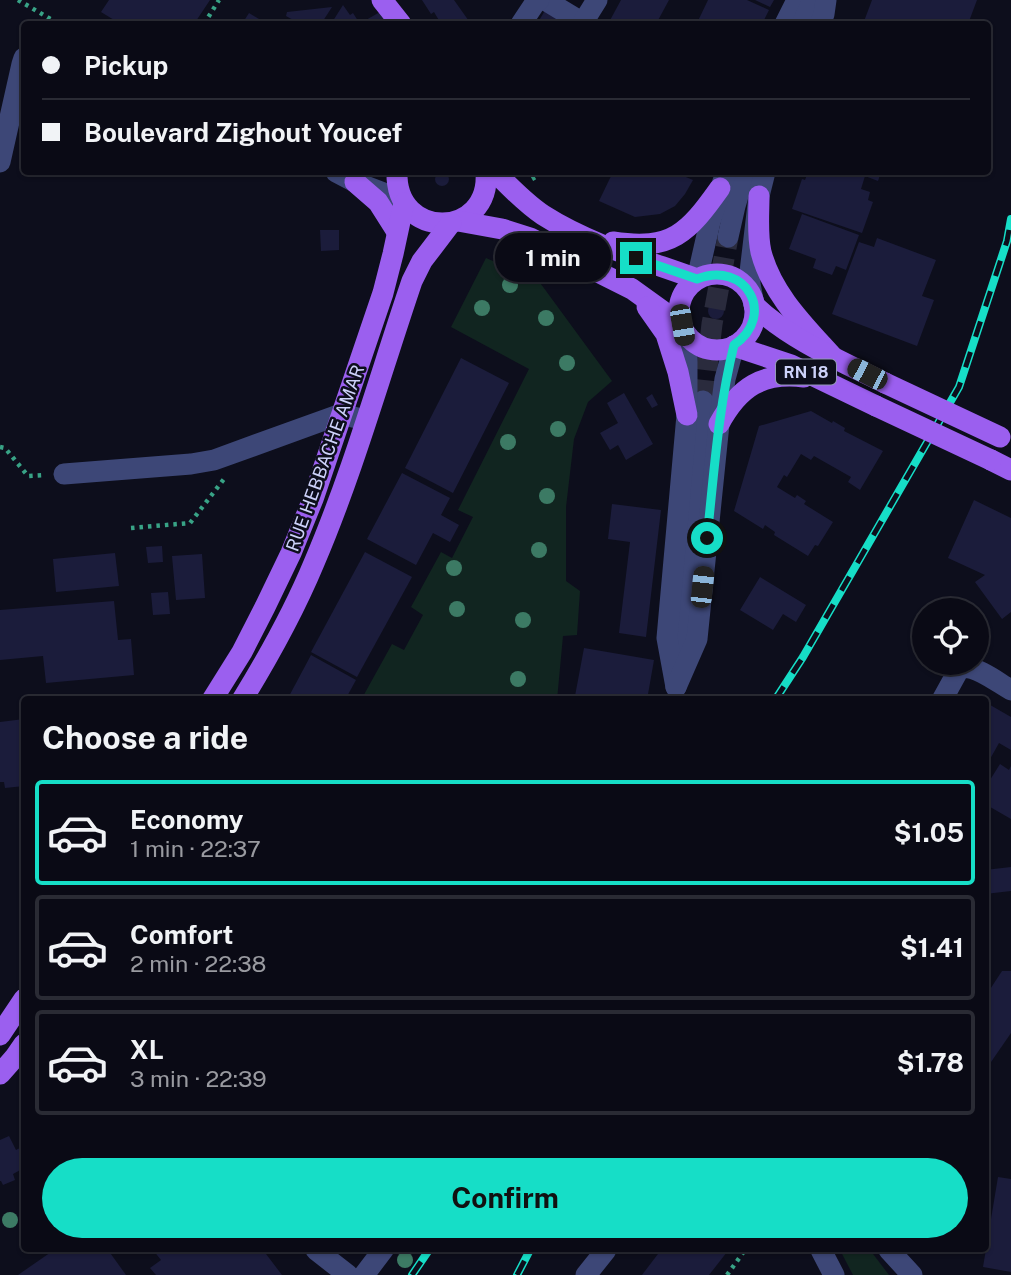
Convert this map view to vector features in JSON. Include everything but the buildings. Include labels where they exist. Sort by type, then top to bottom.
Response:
[{"type":"main road","points":[[397,175],[397,186],[403,202],[424,220],[437,224],[454,222],[502,229],[530,238],[632,289],[682,325]]},
{"type":"main road","name":"RUE HEBBACHE AMAR","points":[[244,696],[288,618],[314,564],[412,281],[422,261],[454,222],[469,215],[478,205],[484,194],[486,175]]},
{"type":"main road","points":[[498,175],[523,200],[566,228],[617,251],[697,279]]},
{"type":"main road","points":[[588,238],[633,245],[657,244],[667,240],[680,234],[699,217],[723,180]]},
{"type":"main road","points":[[355,182],[378,202],[397,232]]},
{"type":"main road","points":[[759,196],[760,250],[771,279],[785,302],[832,356]]},
{"type":"main road","name":"RUE HEBBACHE AMAR","points":[[214,696],[242,652],[292,553],[313,499],[383,293],[394,254],[403,202]]},
{"type":"main road","points":[[708,275],[732,277],[750,293],[754,305],[751,329],[734,345],[722,349],[709,349],[698,344],[688,336],[679,315],[683,295],[689,286],[708,275]]},
{"type":"main road","points":[[632,289],[666,334],[678,372],[695,408]]},
{"type":"main road","name":"RN 18","points":[[754,305],[784,329],[832,356],[1006,440]]},
{"type":"main road","name":"RN 18","points":[[734,345],[791,365],[1011,470]]},
{"type":"main road","points":[[719,424],[728,407],[752,384],[772,377],[790,375],[818,378]]},
{"type":"main road","points":[[0,1035],[21,1004]]},
{"type":"main road","points":[[0,1074],[21,1048]]},
{"type":"street","points":[[523,21],[539,0]]},
{"type":"street","points":[[545,0],[577,21]]},
{"type":"street","points":[[584,21],[597,0]]},
{"type":"street","points":[[786,21],[797,0]]},
{"type":"street","points":[[803,21],[813,0]]},
{"type":"street","points":[[821,21],[827,0]]},
{"type":"street","points":[[0,162],[21,68]]},
{"type":"street","points":[[342,175],[403,202]]},
{"type":"street","points":[[728,237],[744,175]]},
{"type":"street","points":[[754,305],[750,272],[759,196],[764,175]]},
{"type":"street","points":[[697,279],[723,180]]},
{"type":"street","points":[[675,694],[667,638],[695,408],[682,325]]},
{"type":"street","points":[[675,694],[697,639],[719,424],[725,379],[734,345]]},
{"type":"street","points":[[64,474],[214,460],[341,414],[365,420]]},
{"type":"street","points":[[944,696],[963,667],[970,667],[1011,690]]},
{"type":"street","points":[[319,1252],[348,1275]]},
{"type":"street","points":[[364,1275],[381,1252]]},
{"type":"street","points":[[586,1275],[604,1252]]},
{"type":"street","points":[[822,1252],[834,1275]]},
{"type":"street","points":[[891,1252],[912,1275]]},
{"type":"path","points":[[18,0],[54,21]]},
{"type":"path","points":[[206,21],[219,0]]},
{"type":"path","points":[[0,447],[5,448],[28,476],[64,474]]},
{"type":"path","points":[[131,527],[190,523],[224,479]]},
{"type":"path","points":[[727,1275],[744,1252]]},
{"type":"green space","points":[[486,258],[538,280],[612,381],[588,402],[574,439],[566,507],[566,581],[580,591],[577,635],[563,636],[557,696],[363,696],[392,644],[404,650],[423,615],[411,607],[441,552],[452,558],[473,517],[458,510],[529,369],[451,327]]},
{"type":"green space","points":[[841,1252],[872,1252],[889,1275],[853,1275]]},
{"type":"tunnel","points":[[703,401],[712,324],[728,237]]},
{"type":"railway","points":[[778,696],[803,657],[959,387],[1007,241],[1011,219]]},
{"type":"railway","points":[[412,1275],[428,1252]]},
{"type":"railway","points":[[517,1275],[529,1252]]},
{"type":"route","points":[[636,258],[697,279],[720,274],[732,277],[750,293],[754,305],[751,329],[734,345],[725,379],[707,538]]}]
